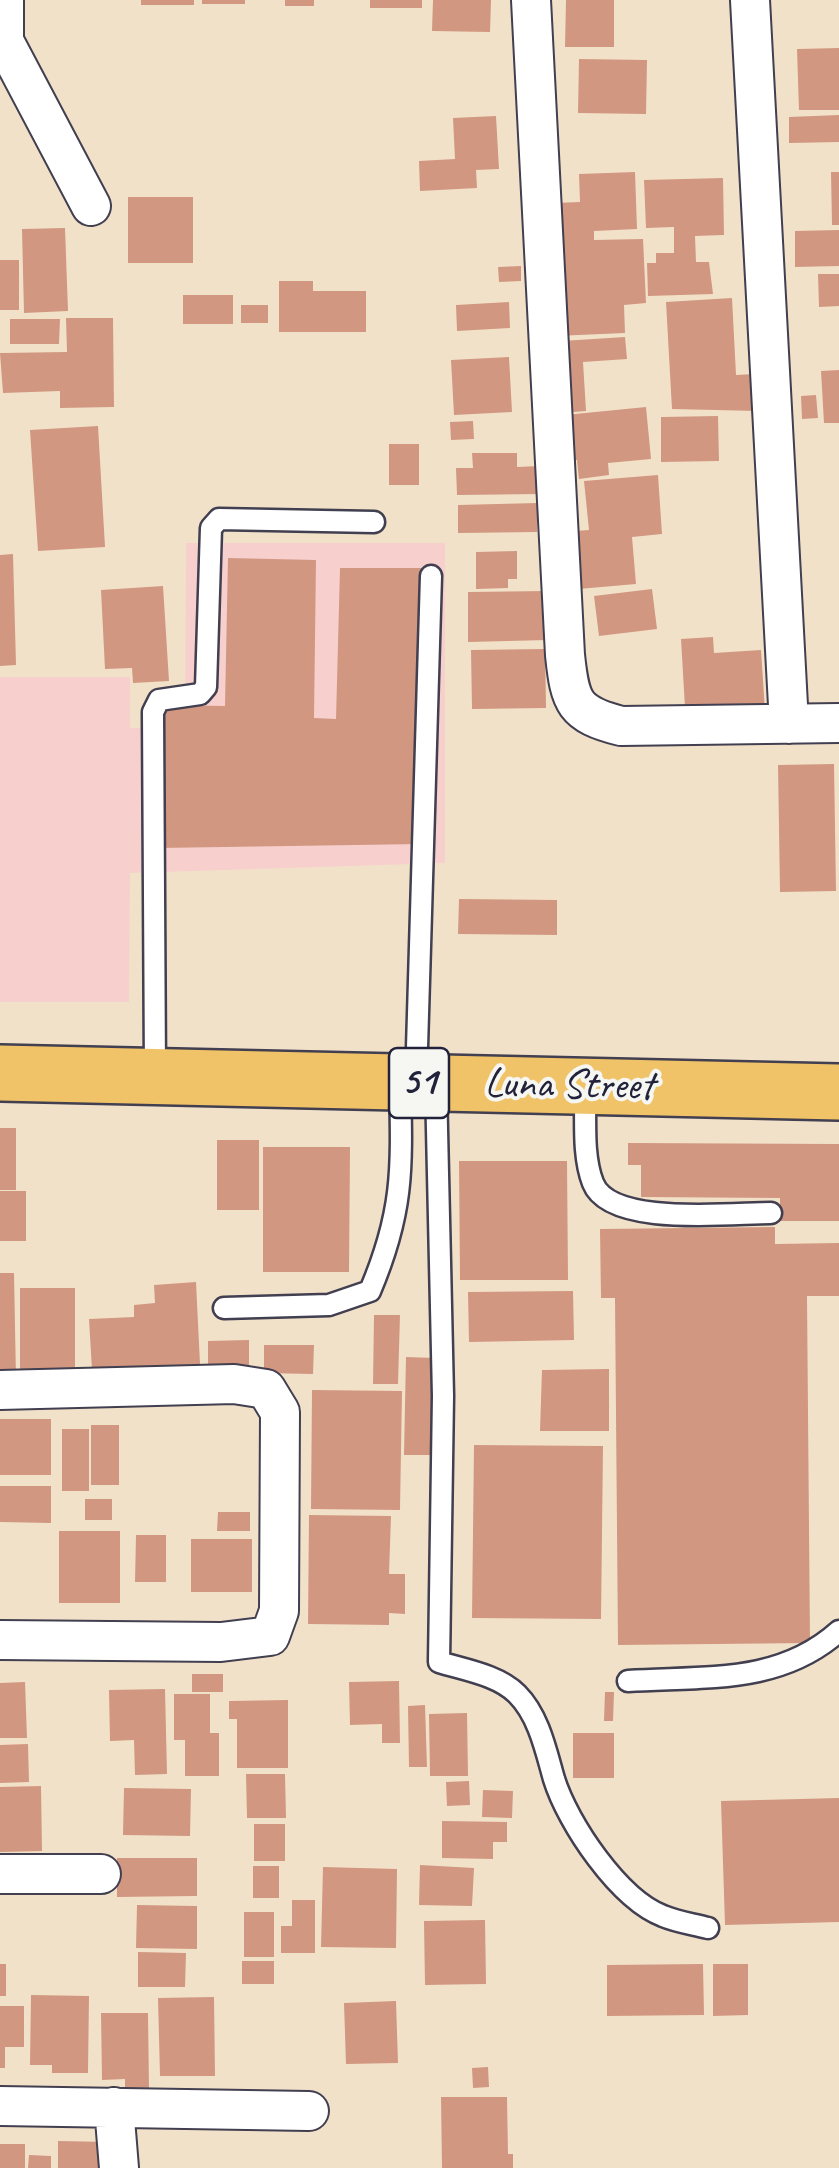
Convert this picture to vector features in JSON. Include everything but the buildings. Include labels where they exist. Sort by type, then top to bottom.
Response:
[{"type":"main road","name":"Luna Street","points":[[0,1073],[839,1092]]},
{"type":"street","points":[[4,0],[4,41],[18,75],[91,206]]},
{"type":"street","points":[[531,0],[565,655],[576,705],[590,718],[621,726],[839,723]]},
{"type":"street","points":[[750,0],[790,724]]},
{"type":"street","points":[[0,1390],[234,1384],[266,1388],[280,1412],[279,1611],[270,1636],[221,1642],[0,1640]]},
{"type":"street","points":[[0,1874],[101,1874]]},
{"type":"street","points":[[0,2106],[309,2111]]},
{"type":"street","points":[[114,2107],[120,2168]]},
{"type":"lane","points":[[155,1078],[153,712],[159,700],[200,694],[206,688],[211,528],[219,519],[374,522]]},
{"type":"lane","points":[[431,576],[417,1083],[443,1396],[439,1662],[501,1681],[520,1696],[544,1740],[556,1784],[576,1827],[630,1897],[661,1916],[708,1928]]},
{"type":"lane","points":[[224,1308],[328,1305],[370,1291],[393,1238],[417,1083]]},
{"type":"lane","points":[[585,1086],[591,1175],[594,1186],[612,1204],[636,1212],[771,1213]]},
{"type":"lane","points":[[628,1681],[764,1673],[819,1649],[839,1631]]},
{"type":"shaded area","points":[[186,543],[445,543],[445,863],[130,873],[129,1002],[0,1002],[0,677],[130,677],[130,728],[185,728]]}]
